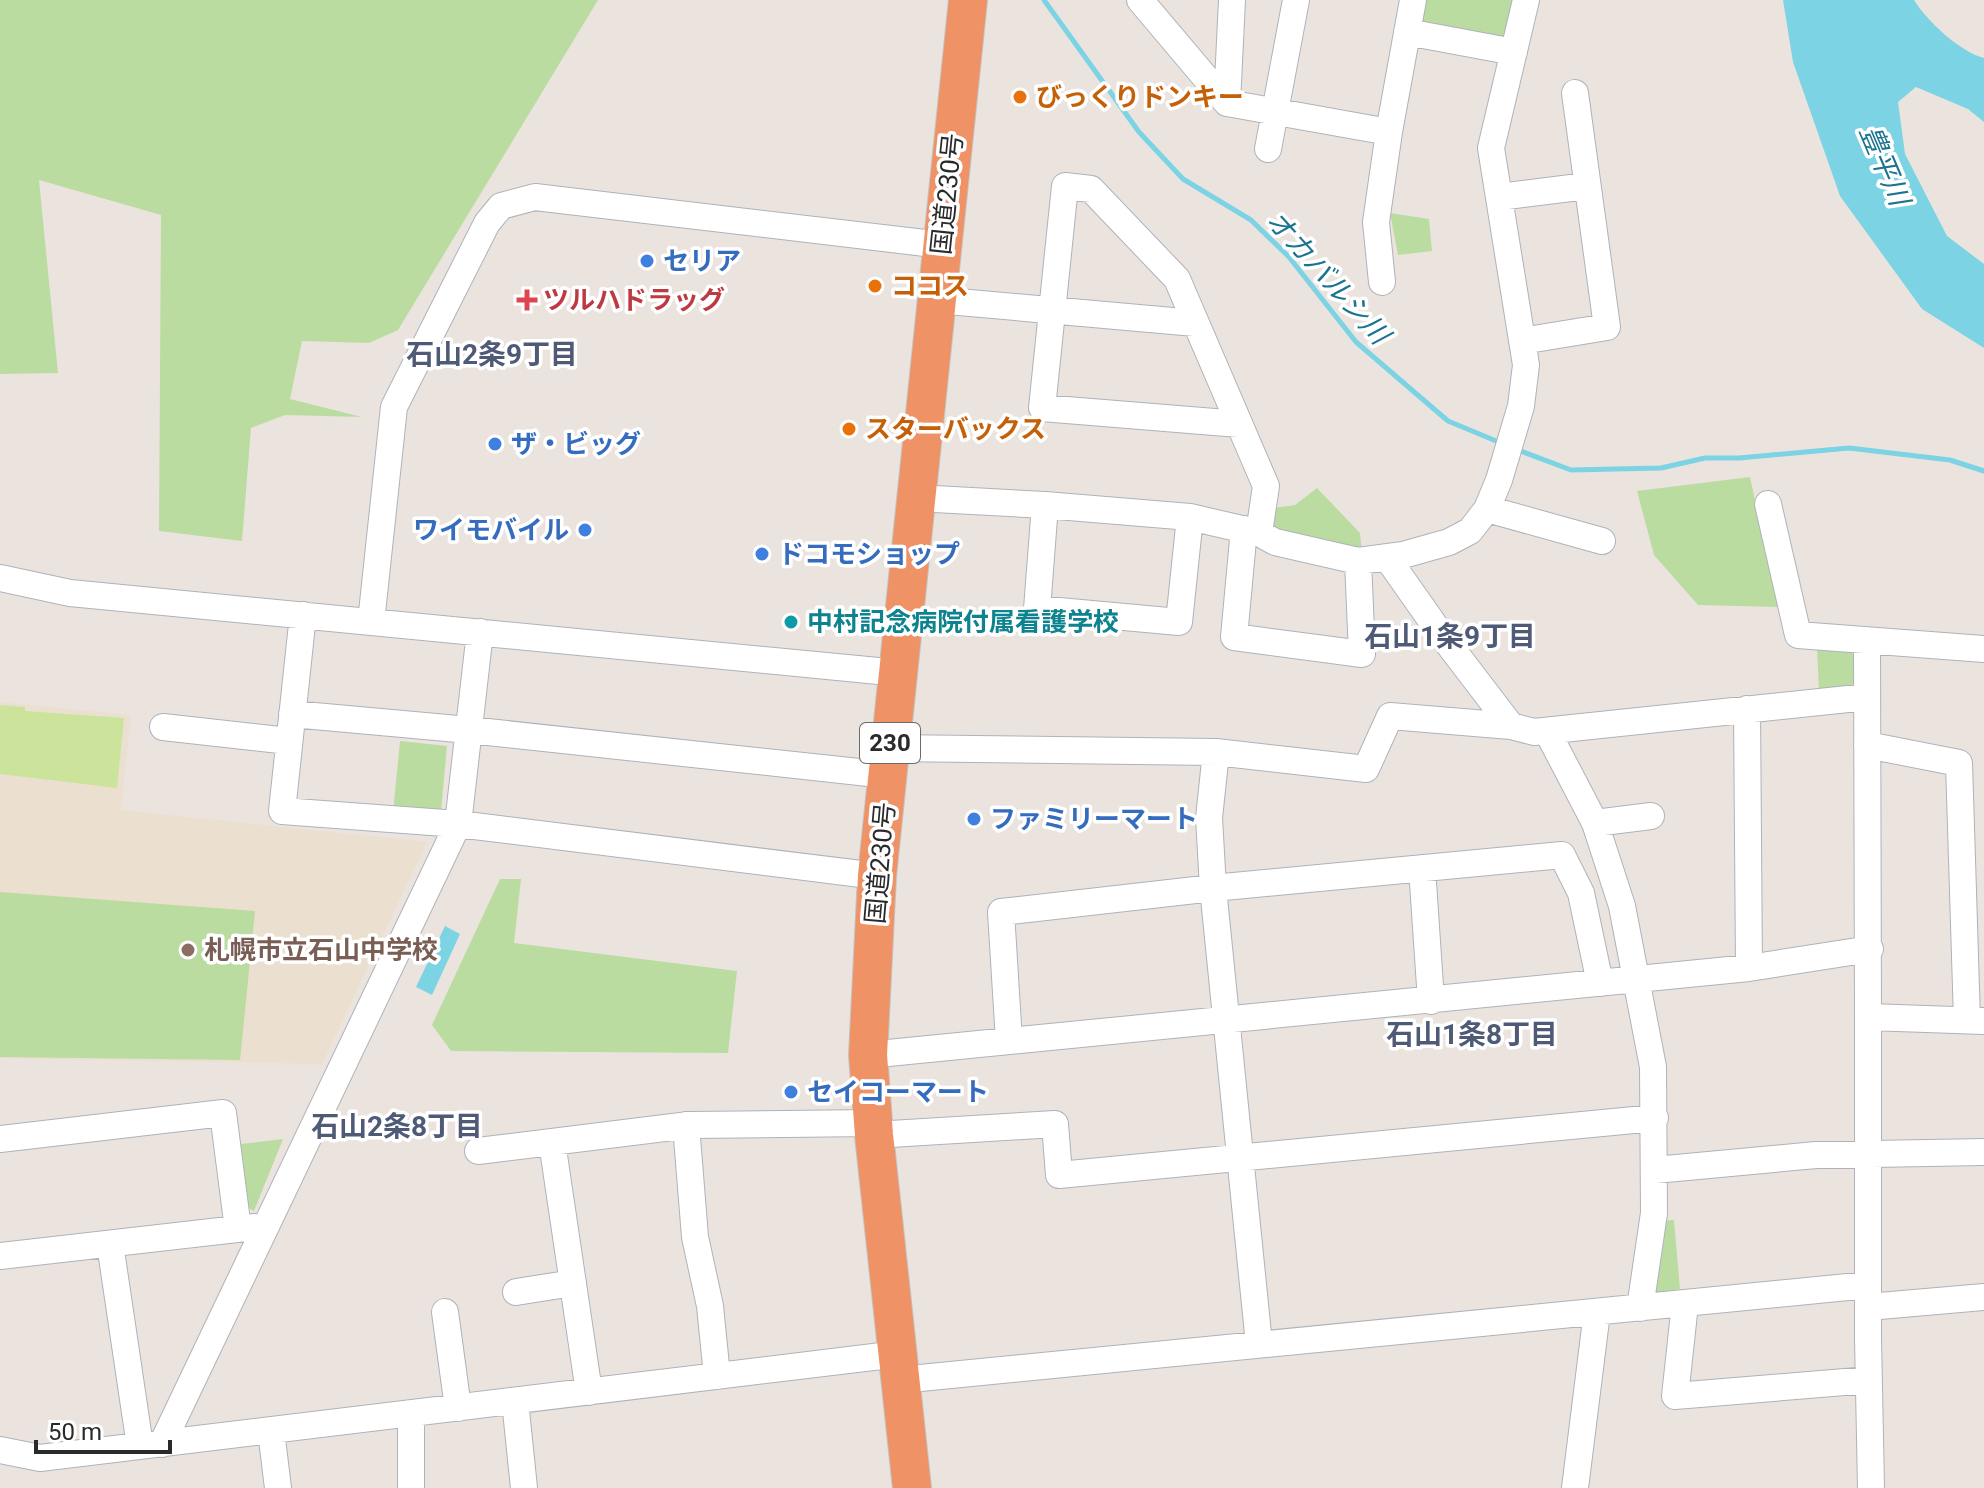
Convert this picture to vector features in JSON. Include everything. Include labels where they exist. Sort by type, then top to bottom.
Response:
[{"type":"highway","name":"国道230号","points":[[912,1488],[873,1129],[868,1055],[877,876],[968,0]]},
{"type":"street","points":[[1140,0],[1227,103],[1389,132]]},
{"type":"street","points":[[1227,103],[1232,0]]},
{"type":"street","points":[[1268,149],[1296,0]]},
{"type":"street","points":[[1382,282],[1376,222],[1413,0]]},
{"type":"street","points":[[916,498],[1190,517],[1252,531],[1275,542],[1358,561],[1388,559],[1449,542],[1470,531],[1487,509],[1499,480],[1521,406],[1526,365],[1491,148],[1526,0]]},
{"type":"street","points":[[1407,32],[1514,52]]},
{"type":"street","points":[[1522,341],[1607,327],[1575,93]]},
{"type":"street","points":[[1239,424],[1042,408],[1065,186],[1091,189],[1177,279],[1266,486],[1252,531],[1234,637],[1362,654],[1358,561]]},
{"type":"street","points":[[1499,197],[1587,186]]},
{"type":"street","points":[[371,622],[394,407],[487,223],[501,206],[535,197],[942,245]]},
{"type":"street","points":[[936,300],[1195,323]]},
{"type":"street","points":[[1768,504],[1798,635],[1984,649]]},
{"type":"street","points":[[1045,505],[1037,609],[1179,622],[1190,517]]},
{"type":"street","points":[[1487,509],[1602,541]]},
{"type":"street","points":[[1388,559],[1511,726]]},
{"type":"street","points":[[0,578],[70,593],[899,673]]},
{"type":"street","points":[[303,615],[282,811],[458,824],[877,876]]},
{"type":"street","points":[[151,1445],[267,1225],[458,824],[480,632]]},
{"type":"street","points":[[1865,1487],[1870,1154],[1867,641]]},
{"type":"street","points":[[292,714],[888,762],[1216,752],[1366,769],[1390,716],[1511,726],[1534,732],[1867,697]]},
{"type":"street","points":[[1747,709],[1749,968]]},
{"type":"street","points":[[163,727],[289,741]]},
{"type":"street","points":[[1547,731],[1595,823],[1622,906],[1653,1067],[1654,1213],[1640,1308]]},
{"type":"street","points":[[1867,745],[1959,763],[1976,1020],[1868,1017]]},
{"type":"street","points":[[1216,752],[1209,818],[1213,888],[1259,1344]]},
{"type":"street","points":[[1595,823],[1651,816]]},
{"type":"street","points":[[1009,1041],[1001,912],[1213,888],[1562,855],[1581,893],[1600,983]]},
{"type":"street","points":[[1422,868],[1431,1001]]},
{"type":"street","points":[[868,1055],[1749,968],[1870,949]]},
{"type":"street","points":[[0,1139],[223,1113],[238,1229]]},
{"type":"street","points":[[478,1151],[686,1125],[873,1129],[1055,1124],[1059,1175],[1655,1118]]},
{"type":"street","points":[[686,1125],[695,1237],[710,1306],[717,1376]]},
{"type":"street","points":[[552,1142],[589,1392]]},
{"type":"street","points":[[1655,1170],[1816,1155],[1984,1152]]},
{"type":"street","points":[[0,1256],[267,1225]]},
{"type":"street","points":[[110,1244],[151,1445]]},
{"type":"street","points":[[516,1292],[573,1283]]},
{"type":"street","points":[[0,1450],[40,1458],[717,1376],[1259,1344],[1685,1304],[1868,1296],[1984,1297]]},
{"type":"street","points":[[1685,1304],[1675,1396],[1869,1380]]},
{"type":"street","points":[[445,1312],[458,1408]]},
{"type":"street","points":[[1575,1488],[1597,1312]]},
{"type":"street","points":[[515,1401],[524,1488]]},
{"type":"street","points":[[411,1414],[411,1488]]},
{"type":"street","points":[[271,1431],[278,1488]]},
{"type":"shaded area","name":"札幌市立石山中学校","points":[[0,702],[131,715],[121,810],[427,842],[322,1064],[0,1058]]},
{"type":"green space","points":[[0,0],[598,0],[398,330],[369,343],[302,341],[290,399],[362,417],[285,415],[251,428],[242,541],[159,531],[161,215],[39,180],[58,373],[0,374]]},
{"type":"green space","points":[[1420,0],[1517,0],[1506,38],[1416,20]]},
{"type":"green space","points":[[1390,213],[1429,219],[1432,251],[1398,255]]},
{"type":"green space","points":[[1750,477],[1778,607],[1698,605],[1654,555],[1637,491]]},
{"type":"green space","points":[[1317,488],[1360,533],[1362,552],[1278,535],[1269,525],[1274,508],[1295,505]]},
{"type":"green space","points":[[1817,648],[1855,648],[1854,683],[1846,689],[1819,691]]},
{"type":"green space","points":[[0,705],[25,707],[25,711],[124,718],[117,788],[0,774]]},
{"type":"green space","points":[[400,741],[447,746],[441,811],[393,813]]},
{"type":"green space","points":[[500,879],[521,879],[514,943],[737,971],[728,1053],[451,1051],[432,1025]]},
{"type":"green space","points":[[0,892],[255,911],[240,1060],[0,1057]]},
{"type":"green space","points":[[283,1139],[254,1211],[246,1206],[241,1144]]},
{"type":"green space","points":[[1674,1220],[1680,1289],[1657,1294],[1651,1288],[1661,1221]]},
{"type":"water","name":"豊平川","points":[[1783,0],[1914,0],[1945,35],[1984,58],[1984,122],[1968,109],[1916,87],[1898,102],[1905,154],[1947,236],[1984,264],[1984,348],[1922,309],[1840,196],[1793,62]]},
{"type":"water","points":[[445,926],[460,934],[432,995],[416,987]]},
{"type":"waterway","name":"オカバルシ川","points":[[1044,0],[1139,132],[1183,179],[1251,220],[1289,257],[1356,342],[1448,421],[1501,443]]},
{"type":"waterway","name":"オカバルシ川","points":[[1518,450],[1571,470],[1661,468],[1705,458],[1849,448],[1950,460],[1984,471]]},
{"type":"place","name":"びっくりドンキー","points":[[1020,97]]},
{"type":"place","name":"セリア","points":[[647,261]]},
{"type":"place","name":"ココス","points":[[875,286]]},
{"type":"place","name":"ツルハドラッグ","points":[[527,300]]},
{"type":"place","name":"スターバックス","points":[[849,429]]},
{"type":"place","name":"ザ・ビッグ","points":[[495,444]]},
{"type":"place","name":"ワイモバイル","points":[[585,530]]},
{"type":"place","name":"ドコモショップ","points":[[762,554]]},
{"type":"place","name":"中村記念病院付属看護学校","points":[[791,622]]},
{"type":"place","name":"ファミリーマート","points":[[974,819]]},
{"type":"place","name":"札幌市立石山中学校","points":[[188,950]]},
{"type":"place","name":"セイコーマート","points":[[791,1092]]},
{"type":"district","name":"石山2条9丁目","points":[[492,354]]},
{"type":"district","name":"石山1条9丁目","points":[[1450,636]]},
{"type":"district","name":"石山1条8丁目","points":[[1472,1034]]},
{"type":"district","name":"石山2条8丁目","points":[[397,1126]]}]
